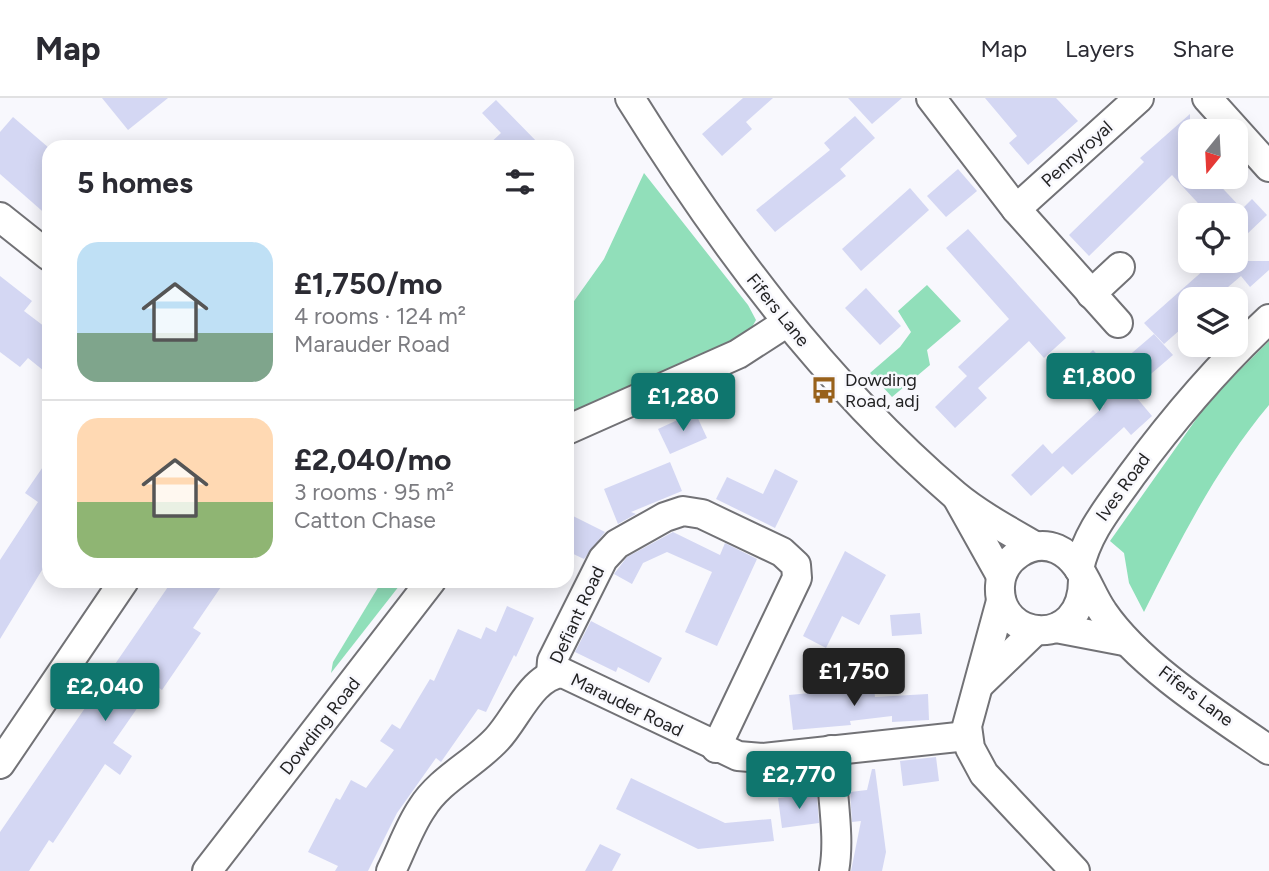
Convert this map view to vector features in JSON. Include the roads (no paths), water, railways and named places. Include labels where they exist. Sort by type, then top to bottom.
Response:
[{"type":"street","name":"Fifers Lane","points":[[630,98],[736,259],[786,323],[839,383],[957,496],[1046,547],[1070,557],[1124,641],[1269,750]]},
{"type":"street","points":[[931,98],[1016,209],[1118,323]]},
{"type":"street","name":"Pennyroyal","points":[[1016,209],[1139,98]]},
{"type":"street","points":[[1207,98],[1269,167]]},
{"type":"street","points":[[0,217],[42,250]]},
{"type":"street","points":[[1091,294],[1120,267]]},
{"type":"street","name":"Ives Road","points":[[1081,574],[1091,532],[1175,416],[1225,359],[1269,319]]},
{"type":"street","points":[[574,427],[738,354],[786,323]]},
{"type":"street","name":"Fifers Lane","points":[[957,496],[1016,622],[1124,641]]},
{"type":"street","name":"Defiant Road","points":[[551,674],[552,661],[573,615],[603,559],[617,544],[665,517],[683,511],[702,514],[782,552],[796,565],[797,578],[716,748]]},
{"type":"street","name":"Ives Road","points":[[1046,547],[1091,532]]},
{"type":"street","points":[[1046,547],[1020,552],[1009,561],[967,736],[984,774],[1075,871]]},
{"type":"street","points":[[981,683],[1046,629],[1079,610],[1083,597],[1081,574]]},
{"type":"street","points":[[0,764],[119,588]]},
{"type":"street","name":"Dowding Road","points":[[207,871],[426,588]]},
{"type":"street","name":"Marauder Road","points":[[391,871],[421,808],[436,790],[497,740],[537,686],[551,674],[563,673],[716,748],[738,756],[762,758],[967,736]]},
{"type":"street","points":[[831,750],[830,786],[836,838],[834,871]]},
{"type":"place","name":"Dowding Road, adj","points":[[824,390]]}]
